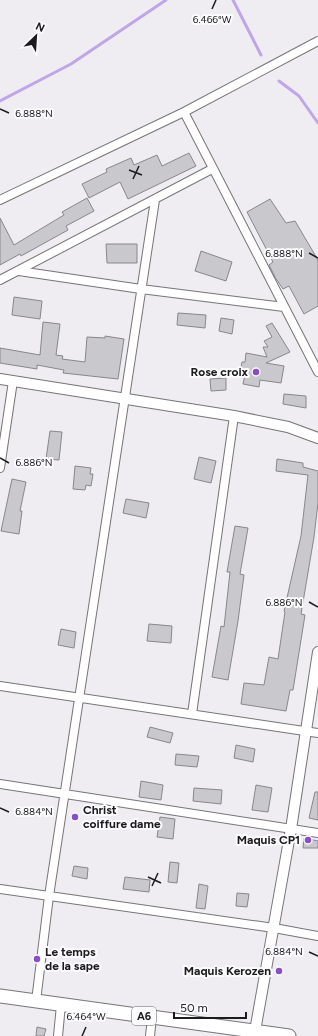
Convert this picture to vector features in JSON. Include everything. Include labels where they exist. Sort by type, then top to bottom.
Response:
[{"type":"highway","name":"A6","points":[[0,996],[152,1017],[254,1034],[289,1036]]},
{"type":"street","points":[[0,200],[184,112],[318,41]]},
{"type":"street","points":[[184,112],[212,169],[318,372]]},
{"type":"street","points":[[0,280],[212,169]]},
{"type":"street","points":[[36,1001],[49,896],[155,200]]},
{"type":"street","points":[[19,271],[141,289],[284,307]]},
{"type":"street","points":[[0,379],[234,416],[288,427],[318,438]]},
{"type":"street","points":[[0,468],[13,381]]},
{"type":"street","points":[[192,714],[234,416]]},
{"type":"street","points":[[254,1034],[291,829],[318,652]]},
{"type":"street","points":[[0,686],[318,734]]},
{"type":"street","points":[[0,784],[318,834]]},
{"type":"street","points":[[0,889],[274,928],[318,936]]},
{"type":"street","points":[[58,1036],[61,1004]]},
{"type":"street","points":[[150,1036],[152,1017]]},
{"type":"building","points":[[189,153],[196,166],[128,199],[120,182],[89,198],[82,184],[107,172],[106,169],[131,158],[134,165],[157,155],[162,166]]},
{"type":"building","points":[[87,198],[94,211],[66,226],[68,230],[21,256],[20,254],[0,265],[0,218],[14,245],[64,215],[62,212]]},
{"type":"building","points":[[270,199],[286,223],[295,221],[318,260],[318,306],[304,314],[289,286],[283,289],[275,277],[269,265],[273,262],[247,212]]},
{"type":"building","points":[[106,244],[137,244],[137,263],[107,263]]},
{"type":"building","points":[[201,251],[232,262],[226,281],[195,271]]},
{"type":"building","points":[[14,297],[42,301],[40,319],[12,315]]},
{"type":"building","points":[[178,313],[206,315],[205,328],[177,325]]},
{"type":"building","points":[[221,318],[234,320],[232,334],[219,331]]},
{"type":"building","points":[[43,322],[60,324],[56,355],[63,356],[62,359],[85,362],[87,337],[105,338],[105,336],[124,339],[118,379],[63,373],[64,370],[37,365],[37,369],[0,363],[0,348],[40,355]]},
{"type":"building","points":[[272,323],[290,352],[266,363],[284,366],[281,383],[260,380],[259,387],[243,384],[245,374],[240,373],[242,362],[245,362],[246,353],[267,357],[263,347],[268,347],[264,341],[272,337],[266,326]]},
{"type":"building","points":[[226,378],[226,390],[211,391],[210,379]]},
{"type":"building","points":[[284,394],[306,396],[306,408],[283,404]]},
{"type":"building","points":[[50,431],[62,432],[59,460],[46,459]]},
{"type":"building","points":[[199,457],[216,461],[211,483],[194,479]]},
{"type":"building","points":[[277,459],[303,463],[303,467],[318,471],[318,503],[314,537],[301,614],[305,615],[293,690],[290,690],[286,711],[241,704],[244,683],[264,685],[269,657],[278,659],[284,611],[301,536],[308,475],[276,471]]},
{"type":"building","points":[[75,466],[91,468],[90,474],[93,474],[91,486],[86,485],[85,490],[73,489]]},
{"type":"building","points":[[12,479],[26,482],[20,511],[22,511],[19,534],[1,531]]},
{"type":"building","points":[[126,499],[149,503],[146,518],[123,513]]},
{"type":"building","points":[[235,526],[248,528],[240,574],[244,575],[238,621],[228,680],[212,677],[221,626],[224,627],[230,572],[227,572]]},
{"type":"building","points":[[149,624],[172,626],[171,643],[147,641]]},
{"type":"building","points":[[61,629],[76,632],[74,648],[58,645]]},
{"type":"building","points":[[150,727],[173,733],[170,743],[147,737]]},
{"type":"building","points":[[236,745],[255,749],[253,762],[234,758]]},
{"type":"building","points":[[176,754],[199,756],[197,767],[175,765]]},
{"type":"building","points":[[141,781],[163,785],[161,800],[139,797]]},
{"type":"building","points":[[256,785],[272,788],[268,812],[252,810]]},
{"type":"building","points":[[194,788],[222,790],[221,804],[193,801]]},
{"type":"building","points":[[315,792],[318,792],[318,820],[309,818]]},
{"type":"building","points":[[160,817],[175,819],[173,839],[157,837]]},
{"type":"building","points":[[304,838],[318,841],[318,848],[303,848]]},
{"type":"building","points":[[170,862],[179,863],[177,883],[168,882]]},
{"type":"building","points":[[74,866],[88,868],[87,879],[72,876]]},
{"type":"building","points":[[125,877],[150,880],[149,892],[123,889]]},
{"type":"building","points":[[199,884],[208,886],[205,909],[196,908]]},
{"type":"building","points":[[237,893],[249,894],[247,907],[236,906]]},
{"type":"building","points":[[37,1027],[46,1029],[44,1036],[36,1036]]},
{"type":"waterway","points":[[0,101],[71,64],[166,0]]},
{"type":"waterway","points":[[233,0],[261,55]]},
{"type":"waterway","points":[[279,81],[299,96],[318,123]]},
{"type":"place","name":"Rose croix","points":[[256,372]]},
{"type":"place","name":"Christ coiffure dame","points":[[75,817]]},
{"type":"place","name":"Maquis CP1","points":[[308,840]]},
{"type":"place","name":"Le temps de la sape","points":[[37,959]]},
{"type":"place","name":"Maquis Kerozen","points":[[279,971]]}]
